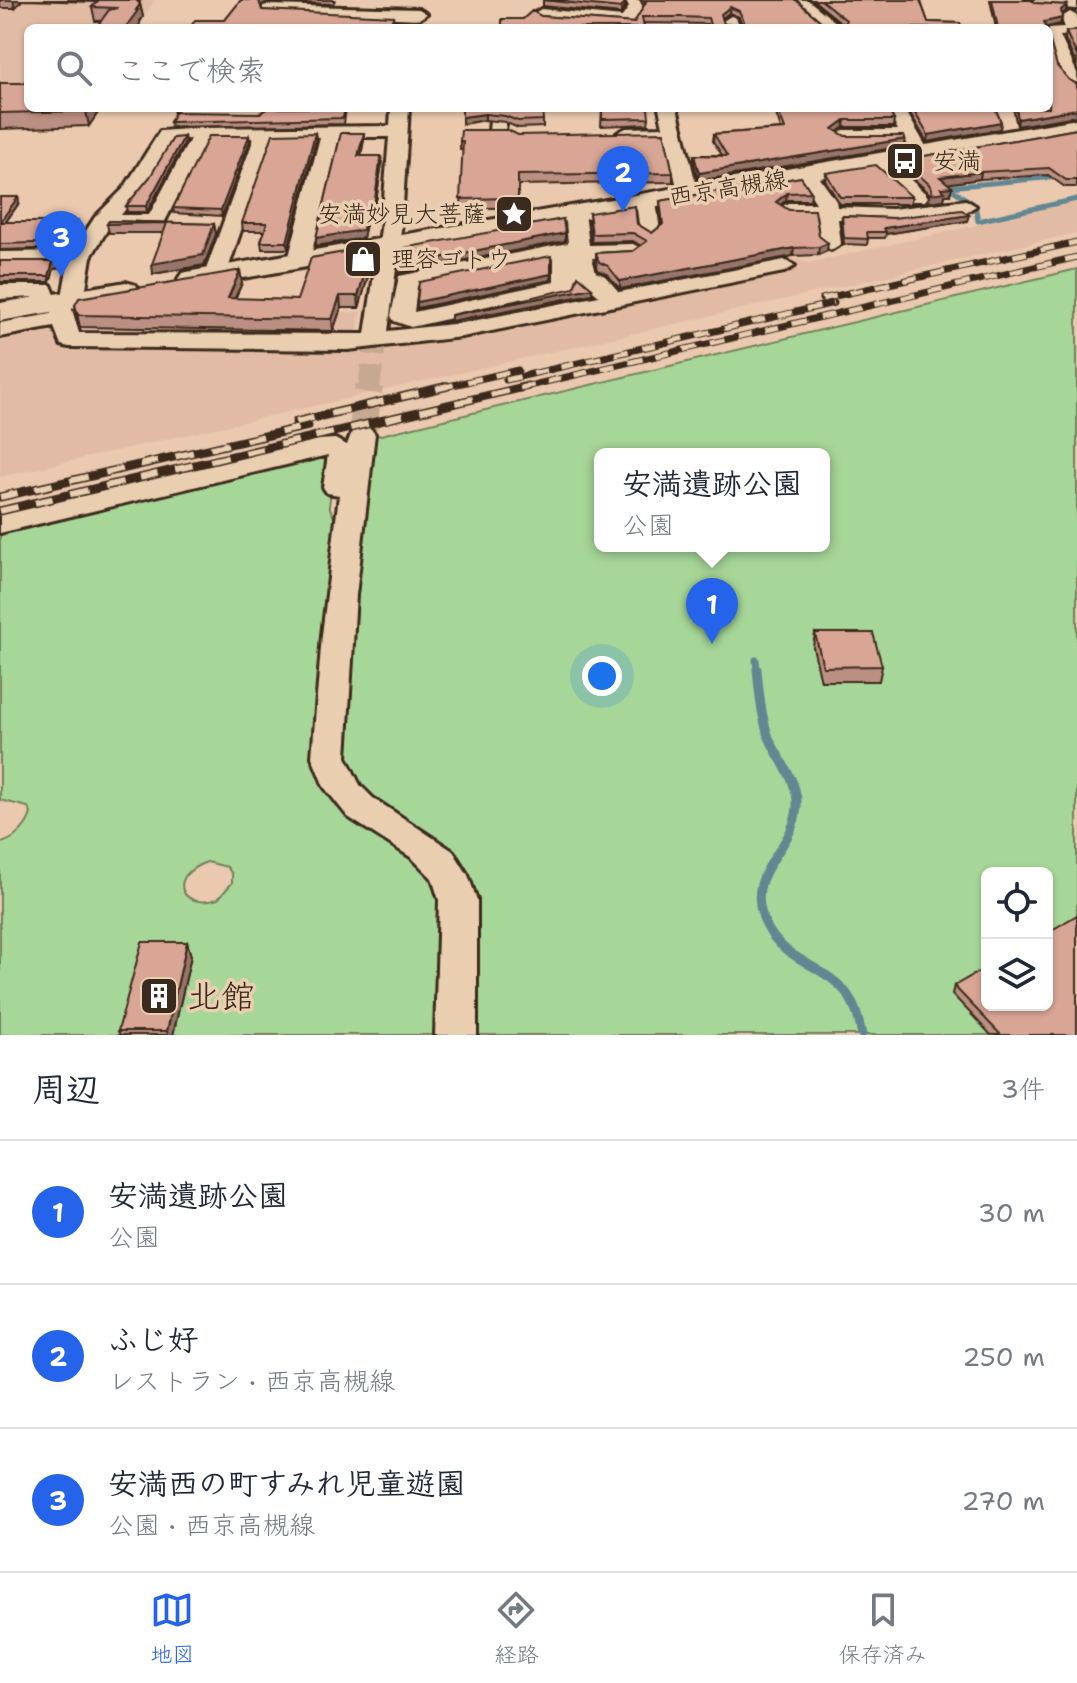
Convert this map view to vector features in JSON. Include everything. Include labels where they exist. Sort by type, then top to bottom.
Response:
[{"type":"main road","points":[[1034,0],[1074,20]]},
{"type":"main road","name":"西京高槻線","points":[[173,282],[808,175],[878,160],[915,144],[1077,126]]},
{"type":"main road","points":[[0,312],[60,307],[144,287]]},
{"type":"street","points":[[625,24],[636,7],[632,0]]},
{"type":"street","points":[[799,0],[830,24]]},
{"type":"street","points":[[268,9],[419,14]]},
{"type":"street","points":[[1053,30],[1074,20]]},
{"type":"street","points":[[548,23],[586,24]]},
{"type":"street","points":[[1053,39],[1074,78]]},
{"type":"street","points":[[215,275],[232,226],[261,112]]},
{"type":"street","points":[[310,131],[317,112]]},
{"type":"street","points":[[376,336],[389,245],[400,112]]},
{"type":"street","points":[[474,131],[503,131],[501,112]]},
{"type":"street","points":[[669,112],[688,192]]},
{"type":"street","points":[[897,112],[915,144]]},
{"type":"street","points":[[299,260],[331,131]]},
{"type":"street","points":[[0,330],[60,307],[80,257],[102,221],[122,203],[139,181],[166,135],[399,131]]},
{"type":"street","points":[[609,134],[673,132]]},
{"type":"street","points":[[156,221],[202,133]]},
{"type":"street","points":[[844,135],[915,144]]},
{"type":"street","points":[[878,160],[918,197]]},
{"type":"street","points":[[808,175],[826,201],[825,238]]},
{"type":"street","points":[[646,201],[650,232]]},
{"type":"street","points":[[788,209],[892,215],[966,206]]},
{"type":"street","points":[[575,213],[574,251],[565,286],[411,320],[402,316],[407,281],[574,251],[633,250]]},
{"type":"street","points":[[102,221],[183,224]]},
{"type":"street","points":[[208,225],[232,226]]},
{"type":"street","points":[[574,251],[586,276],[597,281],[615,301]]},
{"type":"street","points":[[0,258],[80,257]]},
{"type":"street","points":[[0,292],[43,290],[60,307],[69,340],[348,343],[462,330],[784,266]]},
{"type":"street","points":[[362,434],[349,517],[335,651],[329,757],[332,772],[344,792],[365,811],[440,861],[453,881],[458,900],[456,1035]]},
{"type":"street","points":[[0,524],[317,448],[335,447],[342,455],[335,496],[340,510],[349,517]]},
{"type":"shaded area","points":[[0,0],[155,0],[139,24],[24,24],[24,87],[0,86]]},
{"type":"shaded area","points":[[1077,202],[1077,233],[0,477],[0,341],[69,328],[82,307],[361,312],[356,336],[392,333],[394,327],[759,250],[809,263]]},
{"type":"green space","points":[[1077,269],[1077,1035],[469,1035],[470,911],[359,791],[340,758],[368,438]]},
{"type":"green space","points":[[330,454],[335,460],[329,506],[337,524],[316,749],[433,876],[442,892],[443,1035],[0,1035],[0,843],[20,832],[31,813],[28,807],[0,800],[0,529]],"holes":[[[207,862],[227,867],[232,874],[232,883],[218,899],[194,900],[183,890],[186,875],[194,868]]]},
{"type":"building","points":[[99,0],[136,0],[140,4],[128,24],[99,24],[109,10],[118,8],[92,7]]},
{"type":"building","points":[[241,0],[262,0],[259,1],[262,10],[394,16],[390,24],[192,24],[195,20],[225,20]]},
{"type":"building","points":[[543,0],[625,0],[626,1],[621,8]]},
{"type":"building","points":[[644,0],[796,0],[824,24],[742,24],[739,11],[730,7],[721,14],[724,24],[710,24],[708,18],[642,17],[643,24],[502,24],[502,19],[523,19],[532,11],[541,16],[634,23],[646,2]]},
{"type":"building","points":[[821,0],[920,0],[928,22],[960,23],[846,24],[846,20]]},
{"type":"building","points":[[992,0],[1031,0],[1035,3],[1067,5],[1061,10],[1062,18],[1045,24],[997,24]]},
{"type":"building","points":[[1077,30],[1077,56],[1066,32]]},
{"type":"building","points":[[1053,52],[1057,66],[1077,84],[1077,109],[1018,119],[1017,112],[1053,112]]},
{"type":"building","points":[[0,83],[24,83],[24,112],[43,112],[0,113]]},
{"type":"building","points":[[175,112],[344,112],[343,118],[170,122]]},
{"type":"building","points":[[462,112],[542,112],[543,120],[518,121],[485,114],[462,117]]},
{"type":"building","points":[[602,112],[648,112],[649,118],[602,119]]},
{"type":"building","points":[[779,112],[889,112],[894,120],[845,120],[833,129],[845,136],[903,136],[905,139],[699,173],[694,155],[727,156],[714,134],[785,129]]},
{"type":"building","points":[[914,112],[997,112],[1001,122],[928,135]]},
{"type":"building","points":[[1077,129],[1077,180],[1066,180],[1049,168],[981,172],[940,177],[952,187],[941,188],[945,192],[930,194],[929,184],[902,160]]},
{"type":"building","points":[[461,130],[508,130],[518,135],[664,132],[673,173],[518,175],[518,198],[460,199]]},
{"type":"building","points":[[315,133],[287,242],[261,242],[267,223],[242,223],[273,134]]},
{"type":"building","points":[[341,133],[364,133],[358,156],[381,156],[374,206],[367,206],[363,230],[316,238]]},
{"type":"building","points":[[209,136],[249,136],[221,210],[173,208]]},
{"type":"building","points":[[184,137],[146,206],[126,206],[150,177],[173,138]]},
{"type":"building","points":[[876,165],[912,197],[840,197],[826,173]]},
{"type":"building","points":[[801,177],[811,192],[787,193],[776,202],[789,210],[815,210],[819,236],[828,243],[819,247],[794,248],[620,281],[608,266],[599,262],[596,253],[633,251],[647,241],[633,233],[592,234],[589,213],[635,206],[637,224],[652,233],[663,224],[660,201]]},
{"type":"building","points":[[0,197],[18,197],[0,222]]},
{"type":"building","points":[[962,210],[969,215],[884,228],[886,232],[867,232],[868,239],[844,238],[842,216],[893,218]]},
{"type":"building","points":[[563,219],[565,233],[398,266],[403,248]]},
{"type":"building","points":[[109,221],[214,224],[203,255],[152,264],[167,223],[107,224]]},
{"type":"building","points":[[0,222],[78,222],[70,242],[0,244]]},
{"type":"building","points":[[372,247],[358,296],[340,296],[332,319],[78,315],[75,305],[79,298],[236,271],[240,271],[228,298],[297,300],[311,258]]},
{"type":"building","points":[[551,256],[551,274],[417,302],[419,282]]},
{"type":"building","points":[[0,261],[63,261],[53,262],[49,276],[0,276]]},
{"type":"building","points":[[578,276],[592,288],[451,315],[574,288]]},
{"type":"building","points":[[815,633],[873,633],[882,666],[823,667]]},
{"type":"building","points":[[1077,915],[1077,1035],[1001,1035],[954,986],[981,970],[981,1011],[1053,1011],[1053,929]]},
{"type":"building","name":"北館","points":[[142,942],[187,942],[167,1031],[118,1031]]},
{"type":"waterway","points":[[949,187],[1077,175]]},
{"type":"waterway","points":[[946,185],[975,205],[978,221],[1077,199]]},
{"type":"waterway","points":[[756,660],[757,671]]},
{"type":"waterway","points":[[757,669],[766,727],[797,797],[787,838],[764,876],[760,906],[766,925],[783,947],[828,976],[848,995],[862,1035]]},
{"type":"tunnel","points":[[369,388],[376,336]]},
{"type":"tunnel","points":[[362,434],[369,386]]},
{"type":"railway","points":[[822,299],[1077,242]]},
{"type":"railway","points":[[520,388],[1077,257]]},
{"type":"railway","points":[[506,380],[834,303]]},
{"type":"railway","points":[[440,388],[518,370]]},
{"type":"railway","points":[[296,422],[448,386]]},
{"type":"railway","points":[[0,511],[528,386]]},
{"type":"railway","points":[[0,497],[308,426]]},
{"type":"place","name":"安満","points":[[905,161]]},
{"type":"place","name":"ふじ好","points":[[623,212]]},
{"type":"place","name":"安満妙見大菩薩","points":[[514,214]]},
{"type":"place","name":"理容ゴトウ","points":[[363,259]]},
{"type":"place","name":"安満西の町すみれ児童遊園","points":[[61,277]]},
{"type":"place","name":"安満遺跡公園","points":[[712,644]]},
{"type":"place","name":"北館","points":[[159,996]]}]
